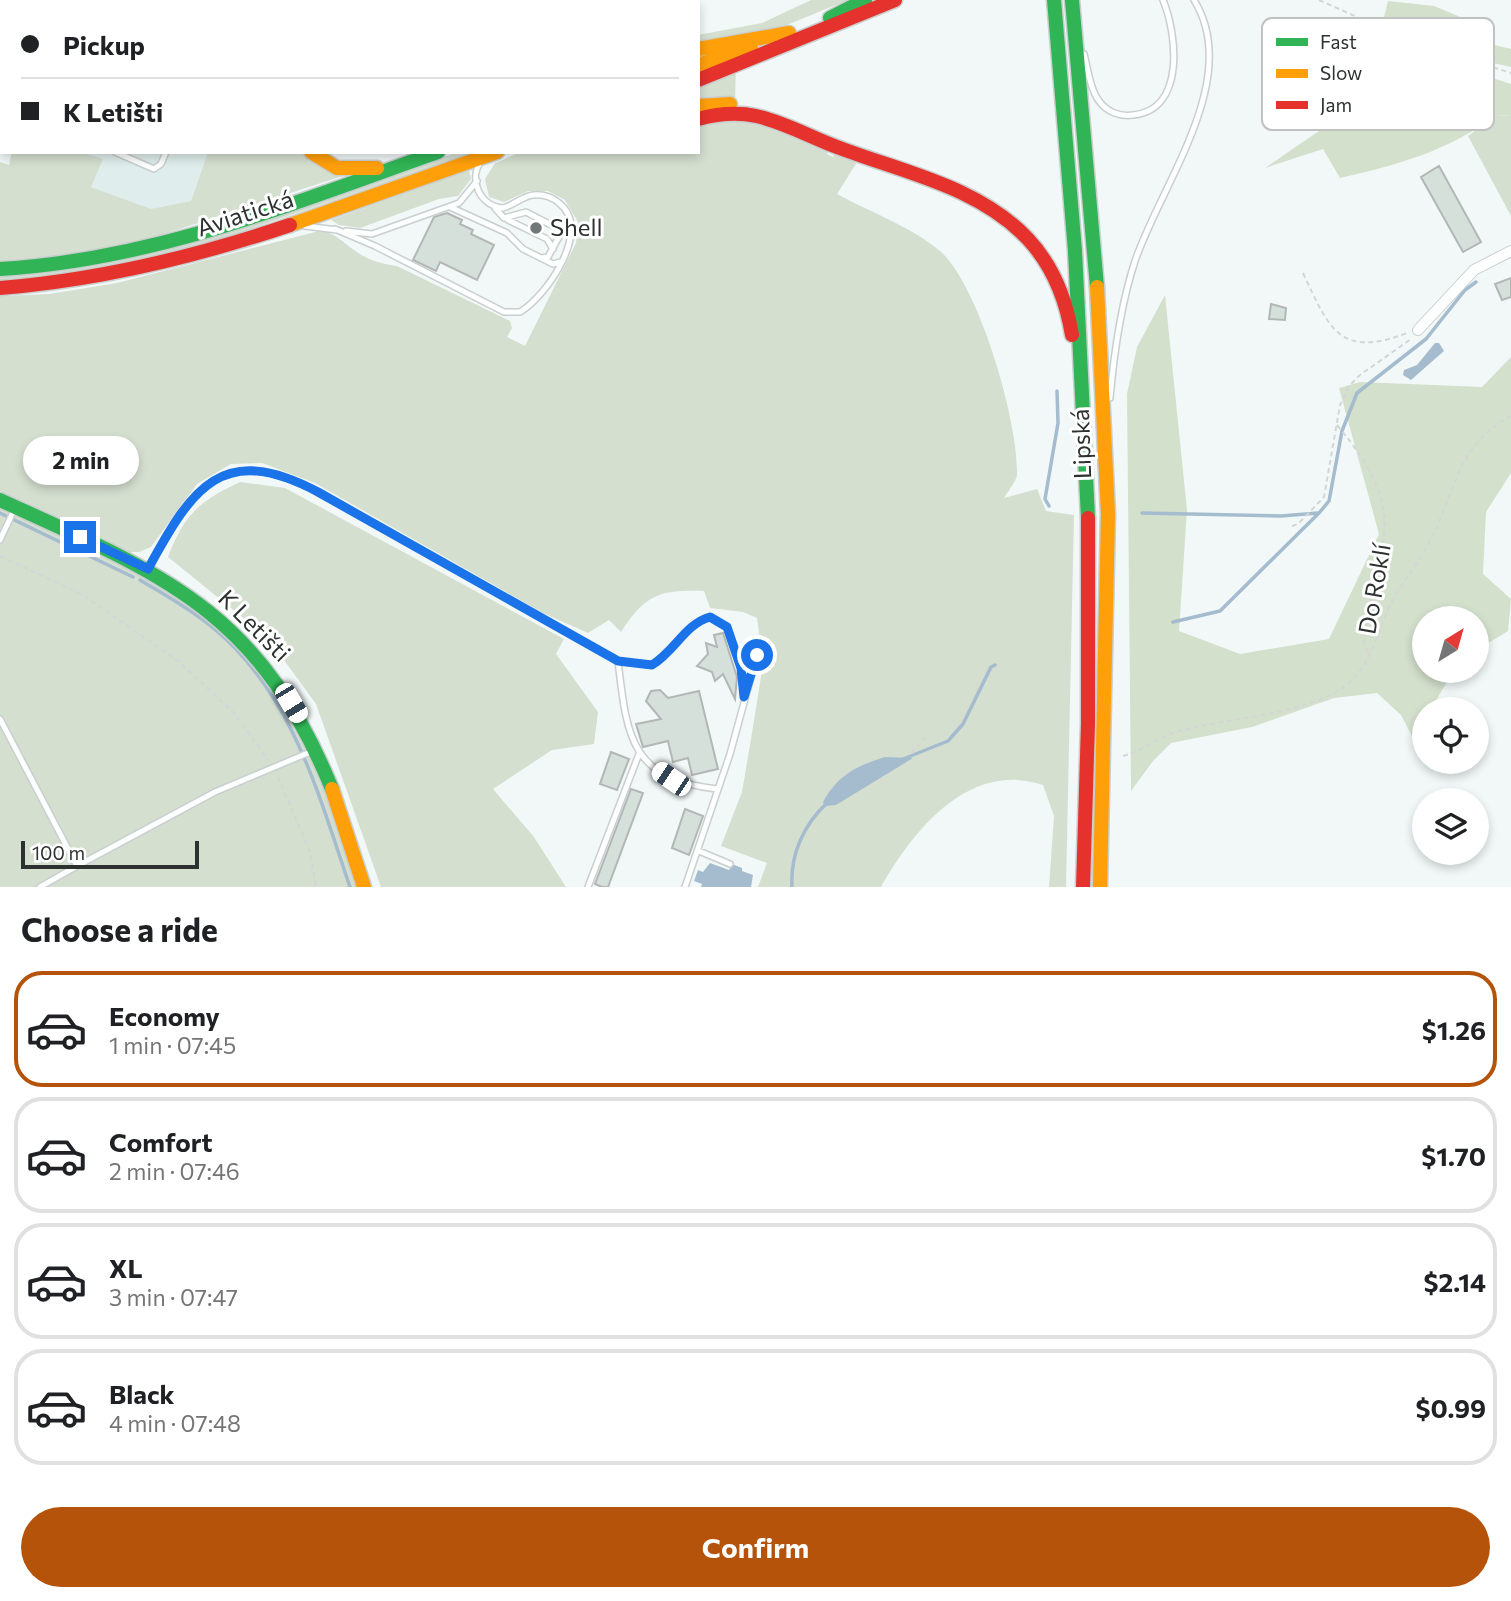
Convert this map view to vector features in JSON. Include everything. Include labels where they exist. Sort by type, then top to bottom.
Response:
[{"type":"main road","points":[[830,18],[865,0]]},
{"type":"main road","points":[[700,64],[769,43],[789,33],[884,0]]},
{"type":"main road","points":[[700,79],[895,0]]},
{"type":"main road","name":"Lipská","points":[[1054,0],[1073,211],[1088,453],[1088,744],[1083,887]]},
{"type":"main road","name":"Lipská","points":[[1072,0],[1092,226],[1109,562],[1100,887]]},
{"type":"main road","points":[[700,49],[789,33]]},
{"type":"main road","points":[[700,106],[723,103],[755,107],[803,125],[836,146]]},
{"type":"main road","points":[[700,119],[723,114],[759,117],[978,200],[1006,218],[1029,239],[1048,264],[1066,304],[1072,333],[1078,423],[1088,453]]},
{"type":"main road","points":[[314,154],[337,168],[396,167]]},
{"type":"main road","name":"Aviatická","points":[[0,269],[73,264],[150,248],[432,154]]},
{"type":"main road","name":"Aviatická","points":[[0,288],[53,285],[115,276],[181,259],[492,154]]},
{"type":"main road","name":"K Letišti","points":[[0,500],[148,569],[209,609],[248,646],[283,690],[315,750],[333,793],[364,887]]},
{"type":"street","points":[[1418,330],[1474,270],[1511,251]]},
{"type":"lane","points":[[1074,20],[1097,98],[1115,113],[1138,114],[1158,104],[1171,77],[1173,37],[1163,0]]},
{"type":"lane","points":[[1105,450],[1112,381],[1130,277],[1148,228],[1198,114],[1210,78],[1209,35],[1194,0]]},
{"type":"lane","points":[[120,154],[154,169],[161,164],[165,154]]},
{"type":"lane","points":[[492,154],[477,166],[480,197],[504,218],[547,239],[553,249]]},
{"type":"lane","points":[[278,227],[319,225],[372,234],[463,201],[477,181]]},
{"type":"lane","points":[[335,229],[375,246],[509,314],[523,310],[542,295],[573,229],[568,212],[544,195],[531,195],[508,207],[493,206]]},
{"type":"lane","points":[[447,207],[459,209],[508,233],[523,249],[541,258],[555,264],[560,261]]},
{"type":"lane","points":[[504,218],[526,212],[554,226],[559,235],[548,257],[541,258]]},
{"type":"lane","points":[[148,569],[176,522],[203,489],[235,470],[276,472],[318,492],[618,661],[652,665],[674,649],[697,621],[710,617],[721,621],[730,634],[741,668],[744,697]]},
{"type":"lane","points":[[0,540],[16,507]]},
{"type":"lane","points":[[685,887],[730,754],[757,655]]},
{"type":"lane","points":[[618,661],[622,698],[639,754],[671,779],[691,786],[717,789]]},
{"type":"lane","points":[[0,719],[77,866]]},
{"type":"lane","points":[[40,887],[215,792],[315,750]]},
{"type":"lane","points":[[588,887],[639,754]]},
{"type":"lane","points":[[699,851],[730,864]]},
{"type":"path","points":[[1319,0],[1360,18]]},
{"type":"path","points":[[1494,67],[1511,73]]},
{"type":"path","points":[[1303,273],[1326,322],[1347,340],[1373,343],[1418,330]]},
{"type":"path","points":[[1292,526],[1324,497],[1340,405],[1349,386],[1369,368],[1407,344],[1418,330]]},
{"type":"path","points":[[1371,653],[1392,602],[1429,544],[1474,443],[1488,429],[1511,416]]},
{"type":"path","name":"Do Roklí","points":[[1123,756],[1178,732],[1288,708],[1328,695],[1353,679],[1371,653],[1364,646],[1366,624],[1383,555],[1385,511],[1379,487],[1370,468],[1337,426]]},
{"type":"path","points":[[0,556],[83,595],[178,661],[235,714],[269,763]]},
{"type":"path","points":[[911,753],[926,737]]},
{"type":"path","points":[[276,773],[310,852],[316,887]]},
{"type":"shaded area","points":[[86,154],[207,154],[191,201],[151,210],[91,187],[102,160]]},
{"type":"green space","points":[[811,0],[848,0],[782,27],[700,43],[700,35],[762,23]]},
{"type":"green space","points":[[1388,1],[1434,6],[1463,18],[1384,18]]},
{"type":"green space","points":[[1494,44],[1511,49],[1511,67],[1494,63]]},
{"type":"green space","points":[[736,67],[735,99],[700,101],[700,83]]},
{"type":"green space","points":[[1494,79],[1511,84],[1511,116],[1494,116]]},
{"type":"green space","points":[[1494,116],[1511,116],[1511,216],[1468,136],[1476,130],[1494,130]]},
{"type":"green space","points":[[748,120],[828,149],[827,154],[833,157],[836,151],[859,159],[837,194],[929,242],[955,268],[969,293],[994,356],[1004,390],[1016,452],[1017,475],[1004,498],[1037,489],[1046,511],[1074,515],[1066,887],[1049,887],[1054,816],[1043,785],[1016,780],[991,783],[968,792],[946,806],[909,844],[881,887],[758,887],[767,863],[721,846],[742,792],[763,664],[757,618],[743,612],[710,608],[704,591],[676,592],[655,597],[638,609],[621,632],[609,620],[588,633],[543,613],[315,483],[262,463],[231,464],[197,484],[151,547],[139,552],[129,552],[0,491],[0,296],[49,294],[117,283],[319,231],[334,235],[369,259],[397,266],[510,321],[512,328],[507,337],[525,346],[576,243],[578,222],[565,200],[548,191],[528,191],[504,202],[489,197],[485,179],[495,163],[516,154],[700,154],[700,125]]},
{"type":"green space","points":[[1320,130],[1474,130],[1422,155],[1340,178],[1323,149],[1265,168]]},
{"type":"green space","points":[[12,154],[87,154],[103,159],[91,187],[151,209],[191,201],[207,154],[307,154],[321,167],[346,175],[130,245],[48,259],[0,261],[0,162],[9,165]]},
{"type":"green space","points":[[452,154],[469,154],[207,244],[81,275],[0,281],[0,276],[90,267],[352,189]]},
{"type":"green space","points":[[469,170],[471,179],[458,196],[439,199],[360,228],[339,225],[331,220]]},
{"type":"green space","points":[[1165,295],[1187,510],[1179,631],[1240,654],[1329,639],[1379,534],[1339,388],[1360,382],[1482,387],[1511,357],[1511,473],[1486,512],[1483,574],[1511,599],[1508,631],[1489,643],[1489,606],[1412,606],[1412,683],[1446,683],[1438,697],[1412,697],[1412,736],[1401,715],[1377,693],[1334,698],[1252,727],[1171,743],[1153,761],[1131,791],[1127,394],[1137,347]]},
{"type":"green space","points":[[240,482],[285,488],[564,639],[556,654],[598,712],[594,744],[552,750],[493,789],[534,837],[566,887],[381,887],[316,704],[268,638],[168,557],[180,530],[195,511],[203,503]]},
{"type":"green space","points":[[0,507],[115,561],[181,597],[217,623],[247,654],[273,688],[314,764],[357,887],[0,887]]},
{"type":"water","points":[[1435,343],[1439,343],[1444,351],[1411,380],[1403,375],[1404,370],[1417,365]]},
{"type":"water","points":[[885,757],[913,758],[836,805],[825,806],[823,802],[842,778],[865,764]]},
{"type":"water","points":[[710,863],[729,870],[732,864],[742,868],[742,871],[753,875],[751,887],[701,887],[702,884],[694,881],[698,870],[703,872]]},
{"type":"building","points":[[1439,166],[1481,242],[1463,252],[1421,177]]},
{"type":"building","points":[[447,213],[462,220],[460,224],[473,230],[471,234],[494,245],[477,280],[440,262],[436,271],[413,260],[434,217]]},
{"type":"building","points":[[1511,278],[1511,297],[1502,300],[1495,284]]},
{"type":"building","points":[[1271,304],[1286,308],[1285,320],[1269,319]]},
{"type":"building","points":[[723,633],[737,677],[735,699],[723,674],[715,681],[712,672],[697,666],[708,654],[706,643],[717,647],[714,635]]},
{"type":"building","points":[[660,690],[668,698],[699,691],[718,769],[692,775],[688,758],[673,762],[668,741],[643,747],[636,724],[661,719],[646,701],[651,691]]},
{"type":"building","points":[[611,752],[629,759],[617,790],[600,784]]},
{"type":"building","points":[[631,789],[643,793],[608,887],[602,887],[595,884]]},
{"type":"building","points":[[685,809],[703,816],[689,855],[672,848]]},
{"type":"waterway","points":[[1173,622],[1220,611],[1319,513],[1329,501],[1342,431],[1357,393],[1426,339],[1465,290],[1476,282]]},
{"type":"waterway","points":[[1049,506],[1045,499],[1058,423],[1057,391]]},
{"type":"waterway","points":[[0,513],[133,577]]},
{"type":"waterway","points":[[1142,513],[1281,516],[1318,513]]},
{"type":"waterway","points":[[140,580],[212,627],[240,653],[263,682],[299,746],[350,887]]},
{"type":"waterway","points":[[903,759],[948,741],[963,724],[991,667],[995,665]]},
{"type":"waterway","points":[[792,887],[793,863],[800,840],[812,820],[828,802]]},
{"type":"traffic: fast","points":[[830,18],[865,0]]},
{"type":"traffic: fast","points":[[1054,0],[1075,251],[1088,518]]},
{"type":"traffic: fast","points":[[1072,0],[1097,287]]},
{"type":"traffic: fast","points":[[0,269],[113,254],[168,241],[277,209],[432,154]]},
{"type":"traffic: fast","points":[[0,500],[111,552],[158,577],[200,605],[238,639],[272,679],[304,728],[332,789]]},
{"type":"traffic: slow","points":[[700,49],[789,33]]},
{"type":"traffic: slow","points":[[700,64],[751,48]]},
{"type":"traffic: slow","points":[[700,106],[730,104]]},
{"type":"traffic: slow","points":[[314,154],[337,168],[377,168]]},
{"type":"traffic: slow","points":[[290,225],[491,154]]},
{"type":"traffic: slow","points":[[1097,287],[1108,514],[1100,887]]},
{"type":"traffic: slow","points":[[332,789],[364,887]]},
{"type":"traffic: jam","points":[[700,79],[895,0]]},
{"type":"traffic: jam","points":[[700,119],[734,114],[766,119],[938,182],[986,206],[1028,239],[1045,260],[1062,296],[1072,335]]},
{"type":"traffic: jam","points":[[0,288],[147,266],[290,225]]},
{"type":"traffic: jam","points":[[1083,887],[1088,724],[1088,518]]},
{"type":"place","name":"Shell","points":[[536,228]]},
{"type":"route","points":[[80,537],[148,569],[176,522],[203,489],[235,470],[276,472],[318,492],[618,661],[652,665],[674,649],[697,621],[710,617],[721,621],[727,627],[741,668],[744,697],[757,655]]}]
